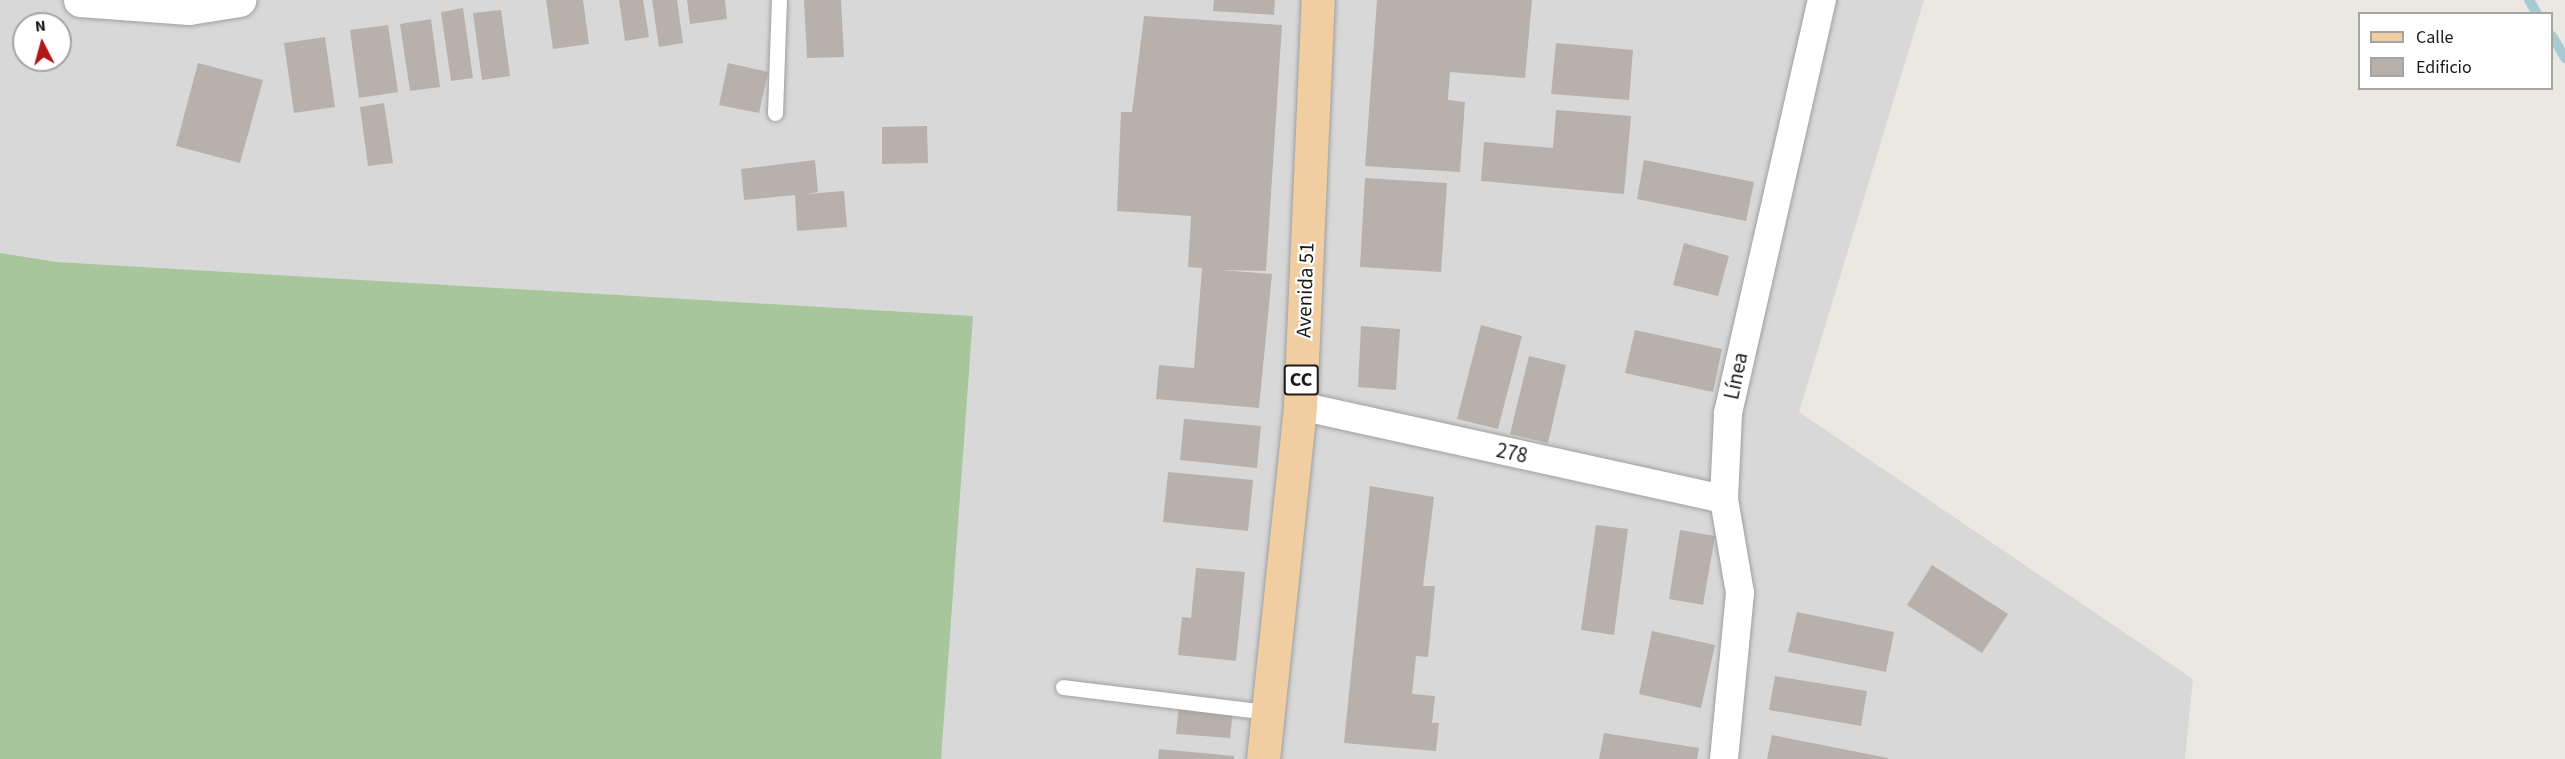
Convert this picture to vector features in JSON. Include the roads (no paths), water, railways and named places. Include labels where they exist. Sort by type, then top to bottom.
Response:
[{"type":"main road","name":"Avenida 51","points":[[1263,759],[1300,406],[1318,0]]},
{"type":"street","points":[[80,0],[191,4],[239,0]]},
{"type":"street","name":"Línea","points":[[1724,759],[1740,593],[1724,499],[1728,413],[1822,0]]},
{"type":"street","name":"278","points":[[1300,406],[1724,499]]},
{"type":"lane","points":[[775,113],[778,0]]},
{"type":"lane","points":[[1064,687],[1268,712]]},
{"type":"waterway","points":[[2529,0],[2536,12]]},
{"type":"waterway","points":[[2553,38],[2565,58]]}]
